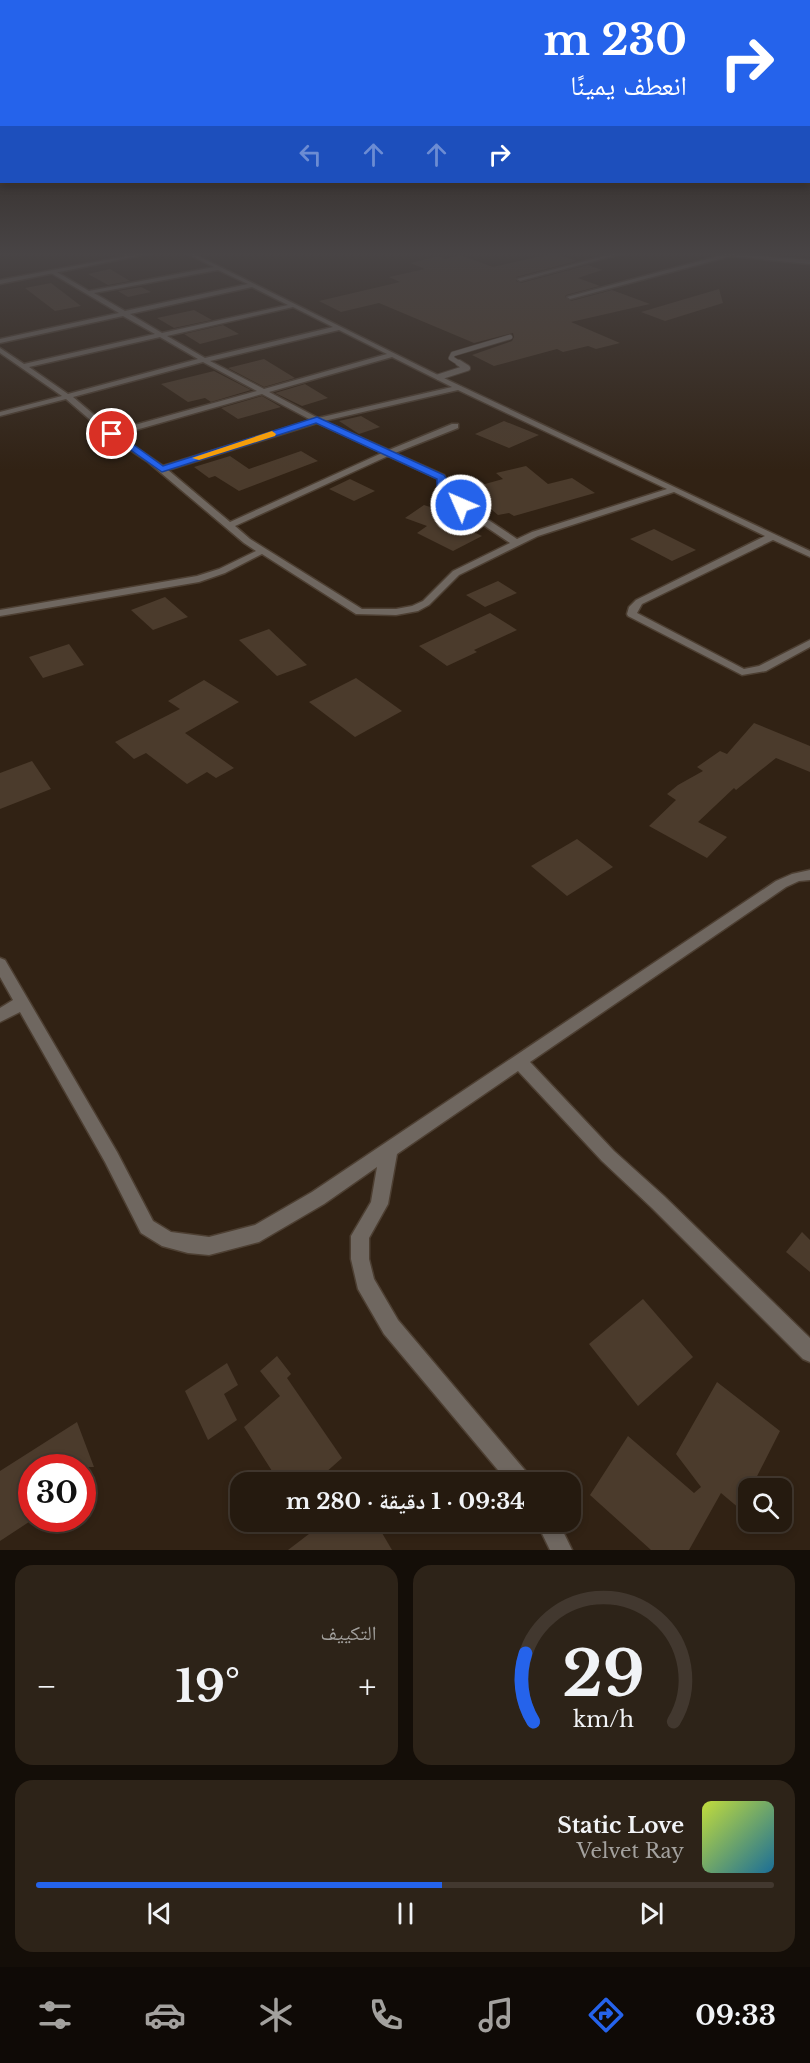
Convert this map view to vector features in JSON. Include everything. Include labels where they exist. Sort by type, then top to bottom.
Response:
[{"type":"street","points":[[0,340],[67,325]]},
{"type":"street","points":[[144,325],[317,420],[441,477],[442,493],[517,543]]},
{"type":"street","points":[[23,366],[207,325]]},
{"type":"street","points":[[334,325],[810,554]]},
{"type":"street","points":[[0,414],[204,360],[339,328]]},
{"type":"street","points":[[0,350],[67,396],[112,434],[162,469],[229,526],[262,550],[360,612],[396,612],[421,606],[456,573],[535,534],[676,489]]},
{"type":"street","points":[[112,434],[393,354]]},
{"type":"street","points":[[162,469],[317,420],[460,387]]},
{"type":"street","points":[[229,526],[388,453],[455,426]]},
{"type":"street","points":[[773,536],[639,602],[634,606],[632,614],[742,672],[762,669],[810,644]]},
{"type":"street","points":[[0,613],[199,579],[222,571],[262,550]]},
{"type":"street","points":[[0,964],[147,1227],[168,1239],[209,1246],[259,1233],[318,1198],[781,884],[797,876],[810,875]]},
{"type":"street","points":[[0,1016],[23,1002]]},
{"type":"street","points":[[520,1062],[608,1156],[658,1202],[810,1352]]},
{"type":"street","points":[[389,1151],[379,1204],[360,1236],[360,1259],[365,1282],[391,1327],[514,1472]]},
{"type":"street","points":[[552,1532],[561,1550]]},
{"type":"lane","points":[[439,377],[467,368],[450,358],[453,354],[510,338]]},
{"type":"building","points":[[169,325],[187,325],[174,328]]},
{"type":"building","points":[[224,325],[239,334],[200,344],[184,334]]},
{"type":"building","points":[[432,325],[579,325],[620,343],[596,349],[588,346],[563,352],[557,349],[494,366],[472,355],[512,341],[513,333],[474,343]]},
{"type":"building","points":[[264,359],[295,378],[264,387],[228,368]]},
{"type":"building","points":[[214,371],[251,390],[211,402],[205,398],[188,402],[161,384]]},
{"type":"building","points":[[305,384],[328,398],[302,406],[275,393]]},
{"type":"building","points":[[262,396],[281,407],[238,419],[221,408]]},
{"type":"building","points":[[361,416],[380,427],[359,434],[339,421]]},
{"type":"building","points":[[504,421],[539,435],[509,448],[475,434]]},
{"type":"building","points":[[301,451],[318,461],[239,491],[215,476],[209,478],[194,467],[230,456],[249,469]]},
{"type":"building","points":[[526,466],[548,484],[572,478],[595,493],[514,516],[509,513],[498,515],[467,489],[503,479],[496,473]]},
{"type":"building","points":[[350,479],[375,491],[354,501],[329,489]]},
{"type":"building","points":[[424,505],[454,515],[448,520],[482,536],[453,551],[417,533],[427,526],[405,518]]},
{"type":"building","points":[[654,529],[696,550],[672,561],[630,539]]},
{"type":"building","points":[[498,581],[517,593],[485,607],[466,595]]},
{"type":"building","points":[[165,597],[188,617],[153,630],[131,610]]},
{"type":"building","points":[[490,613],[517,630],[474,650],[477,652],[447,666],[419,646]]},
{"type":"building","points":[[269,629],[307,665],[277,676],[239,640]]},
{"type":"building","points":[[69,644],[84,665],[43,678],[29,657]]},
{"type":"building","points":[[356,678],[402,711],[355,737],[309,702]]},
{"type":"building","points":[[204,680],[239,702],[185,733],[234,768],[216,778],[207,772],[187,784],[146,753],[134,759],[115,742],[180,709],[168,701]]},
{"type":"building","points":[[754,723],[810,746],[810,772],[776,758],[736,790],[734,788],[698,822],[727,837],[707,858],[649,826],[676,800],[667,794],[703,771],[697,767],[720,751],[727,754]]},
{"type":"building","points":[[32,761],[51,789],[0,809],[0,773]]},
{"type":"building","points":[[577,839],[613,867],[567,896],[531,866]]},
{"type":"building","points":[[802,1232],[810,1240],[810,1272],[786,1252]]},
{"type":"building","points":[[643,1299],[693,1357],[638,1406],[589,1344]]},
{"type":"building","points":[[277,1356],[291,1374],[287,1378],[342,1458],[326,1472],[273,1472],[244,1427],[280,1396],[260,1371]]},
{"type":"building","points":[[227,1363],[238,1385],[224,1394],[237,1420],[208,1440],[185,1391]]},
{"type":"building","points":[[717,1382],[780,1431],[756,1478],[738,1478],[738,1507],[721,1493],[689,1550],[651,1550],[590,1495],[628,1436],[694,1493],[701,1487],[676,1454]]},
{"type":"building","points":[[77,1422],[89,1454],[27,1454]]},
{"type":"building","points":[[18,1460],[18,1529],[0,1541],[0,1471]]},
{"type":"building","points":[[312,1532],[381,1532],[392,1550],[288,1550]]},
{"type":"slow traffic","points":[[196,458],[272,434]]},
{"type":"route","points":[[112,434],[162,469],[317,420],[441,477],[442,493],[461,505]]}]
